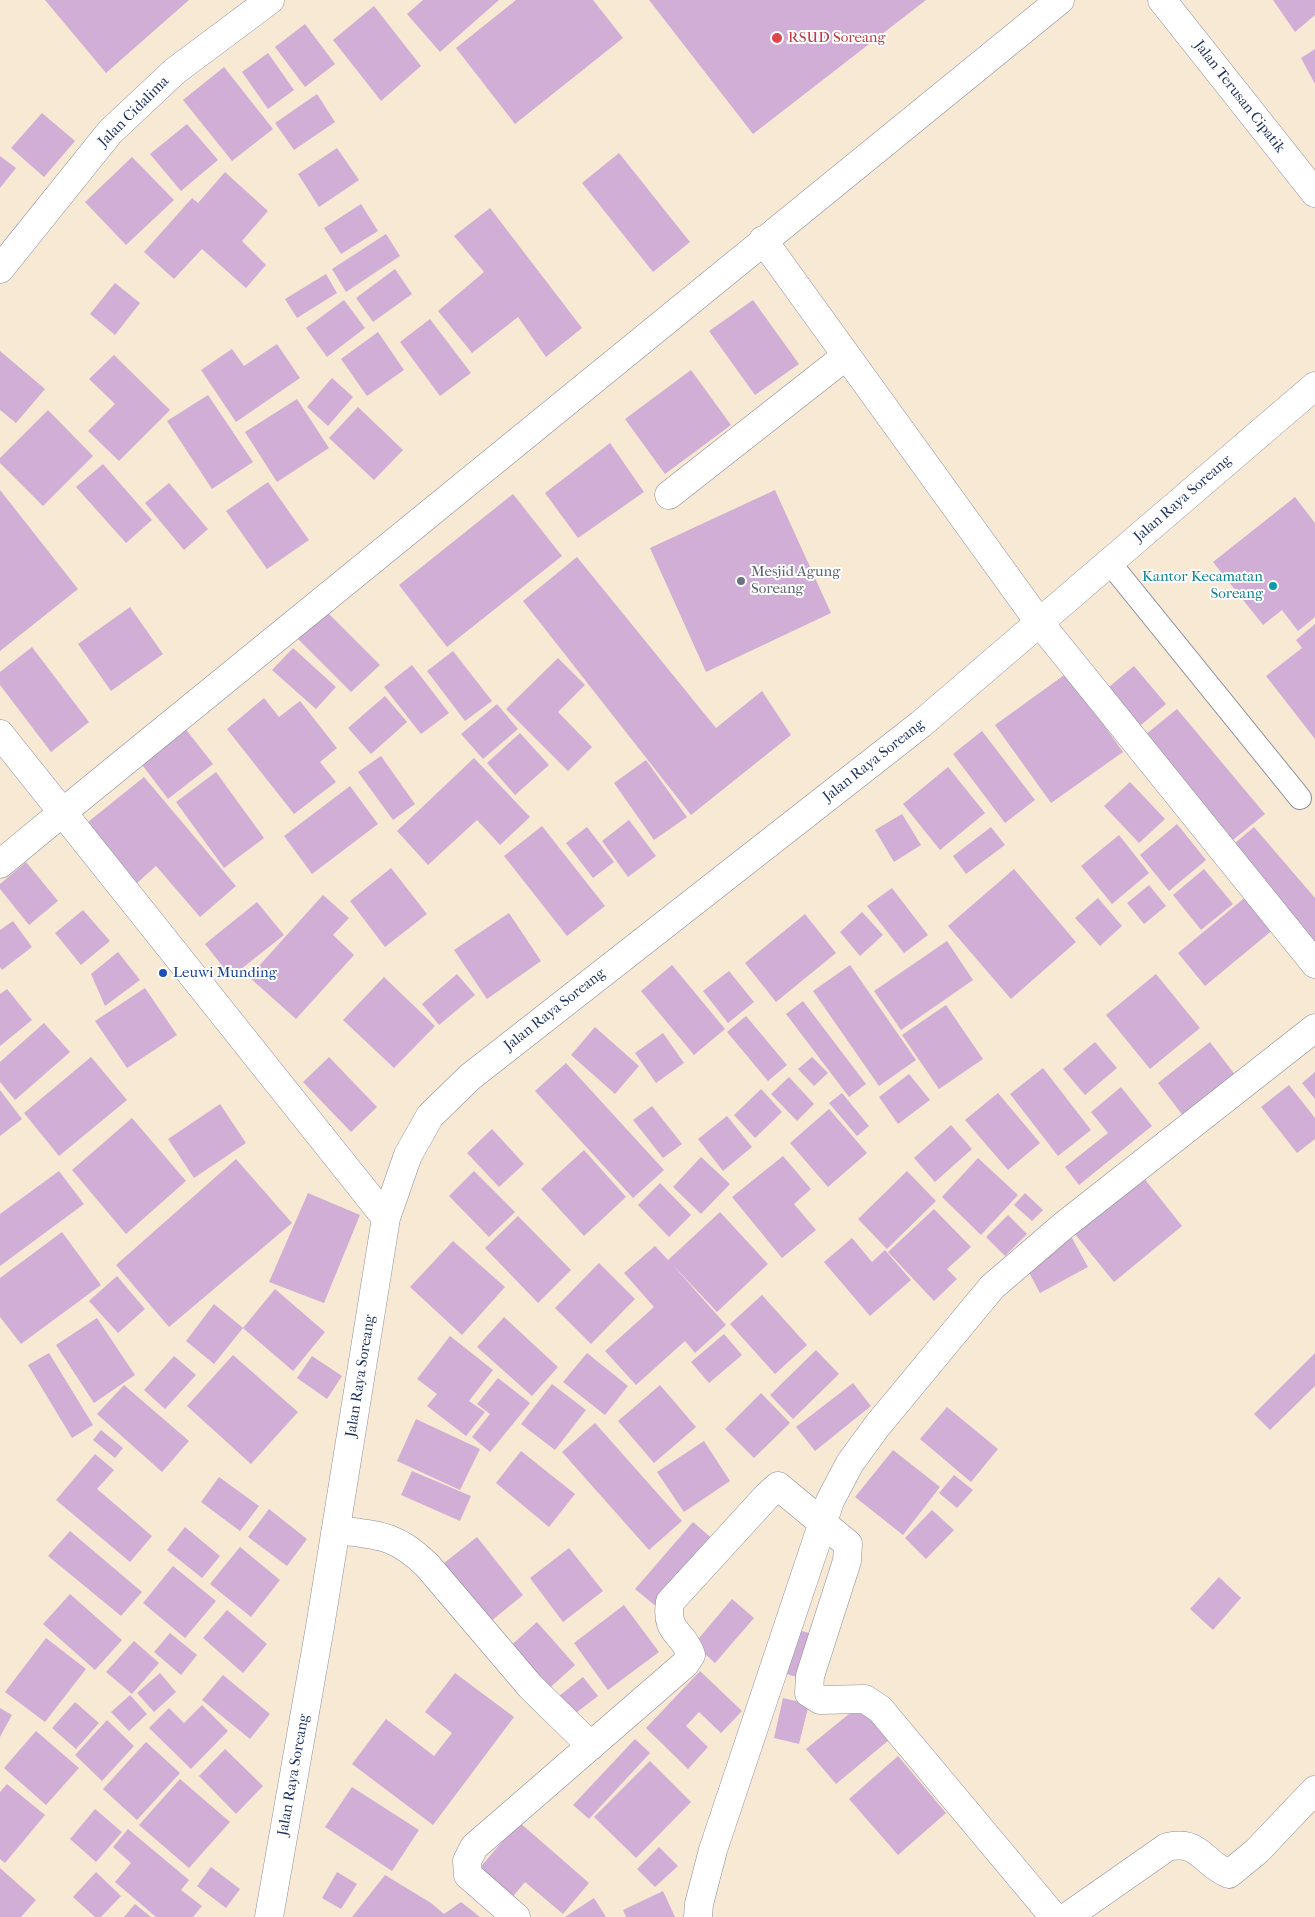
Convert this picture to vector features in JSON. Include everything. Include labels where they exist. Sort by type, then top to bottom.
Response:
[{"type":"main road","name":"Jalan Cidalima","points":[[0,269],[110,132],[175,71],[270,0]]},
{"type":"main road","points":[[0,864],[763,240],[1060,0]]},
{"type":"main road","name":"Jalan Terusan Cipatik","points":[[1162,0],[1315,193]]},
{"type":"main road","points":[[763,240],[1039,622],[1315,964]]},
{"type":"main road","points":[[669,495],[846,356]]},
{"type":"main road","name":"Jalan Raya Soreang","points":[[269,1917],[336,1530],[386,1218],[408,1155],[430,1116],[470,1077],[922,724],[1109,562],[1311,396]]},
{"type":"main road","points":[[0,734],[386,1218]]},
{"type":"main road","points":[[698,1917],[699,1904],[713,1850],[831,1529],[838,1484],[862,1446],[992,1287],[1063,1226],[1315,1028]]},
{"type":"main road","points":[[516,1917],[468,1875],[467,1861],[474,1847],[685,1664],[691,1656],[688,1646],[674,1632],[668,1616],[670,1602],[778,1486],[848,1544],[847,1561],[810,1676],[810,1693],[820,1700],[856,1697],[865,1699],[880,1709],[1054,1917]]},
{"type":"main road","points":[[336,1530],[384,1536],[412,1551],[427,1565],[530,1686],[591,1746]]},
{"type":"main road","points":[[1066,1917],[1167,1846],[1182,1843],[1198,1852],[1221,1871],[1229,1874],[1257,1851],[1315,1790]]},
{"type":"lane","points":[[1109,562],[1300,798]]},
{"type":"building","points":[[45,0],[189,0],[106,73]]},
{"type":"building","points":[[423,0],[499,0],[440,52],[407,14]]},
{"type":"building","points":[[516,0],[593,0],[623,38],[515,124],[456,48]]},
{"type":"building","name":"RSUD Soreang","points":[[649,0],[926,0],[753,134]]},
{"type":"building","points":[[1273,0],[1315,0],[1315,15],[1295,32]]},
{"type":"building","points":[[374,6],[421,66],[381,101],[333,40]]},
{"type":"building","points":[[305,24],[335,64],[305,87],[275,47]]},
{"type":"building","points":[[1315,49],[1315,84],[1301,58]]},
{"type":"building","points":[[268,53],[294,90],[268,109],[242,72]]},
{"type":"building","points":[[224,67],[273,129],[232,161],[183,100]]},
{"type":"building","points":[[317,94],[335,122],[294,150],[275,123]]},
{"type":"building","points":[[42,113],[75,141],[44,177],[11,148]]},
{"type":"building","points":[[187,124],[218,160],[181,191],[150,154]]},
{"type":"building","points":[[337,148],[359,180],[319,207],[298,174]]},
{"type":"building","points":[[619,153],[690,242],[653,272],[582,183]]},
{"type":"building","points":[[0,156],[16,168],[0,188]]},
{"type":"building","points":[[132,157],[174,200],[126,245],[85,202]]},
{"type":"building","points":[[225,172],[268,211],[242,241],[266,265],[246,288],[202,249],[174,279],[144,252],[192,198],[198,203]]},
{"type":"building","points":[[361,204],[378,231],[341,254],[324,228]]},
{"type":"building","points":[[490,208],[582,328],[546,357],[518,317],[472,353],[438,311],[484,272],[454,236]]},
{"type":"building","points":[[386,234],[400,256],[346,292],[332,269]]},
{"type":"building","points":[[395,269],[412,294],[373,322],[356,298]]},
{"type":"building","points":[[326,274],[337,293],[297,318],[285,299]]},
{"type":"building","points":[[115,283],[140,303],[115,335],[90,314]]},
{"type":"building","points":[[344,300],[365,328],[327,357],[306,328]]},
{"type":"building","points":[[753,300],[799,364],[755,395],[709,331]]},
{"type":"building","points":[[430,319],[471,373],[440,396],[400,342]]},
{"type":"building","points":[[378,332],[404,370],[367,396],[341,359]]},
{"type":"building","points":[[277,344],[300,378],[236,422],[201,370],[232,349],[244,366]]},
{"type":"building","points":[[0,351],[45,389],[16,423],[0,410]]},
{"type":"building","points":[[114,355],[170,410],[119,461],[88,431],[115,404],[89,379]]},
{"type":"building","points":[[691,370],[731,425],[665,474],[625,419]]},
{"type":"building","points":[[332,378],[353,397],[328,426],[307,407]]},
{"type":"building","points":[[208,395],[253,462],[212,489],[167,421]]},
{"type":"building","points":[[297,399],[329,448],[277,482],[245,432]]},
{"type":"building","points":[[358,407],[403,450],[374,480],[329,438]]},
{"type":"building","points":[[48,410],[93,456],[43,506],[0,463],[0,458]]},
{"type":"building","points":[[610,443],[644,492],[578,538],[545,493]]},
{"type":"building","points":[[103,464],[152,520],[126,543],[76,487]]},
{"type":"building","points":[[268,482],[309,540],[267,569],[226,511]]},
{"type":"building","points":[[169,483],[208,529],[184,550],[145,503]]},
{"type":"building","points":[[0,490],[78,589],[0,651]]},
{"type":"building","name":"Mesjid Agung Soreang","points":[[775,490],[831,613],[706,672],[650,548]]},
{"type":"building","points":[[513,494],[562,556],[447,647],[399,585]]},
{"type":"building","name":"Kantor Kecamatan Soreang","points":[[1295,497],[1315,523],[1315,617],[1298,631],[1282,610],[1263,625],[1213,562]]},
{"type":"building","points":[[577,557],[716,728],[762,691],[791,735],[691,815],[523,601]]},
{"type":"building","points":[[130,607],[163,654],[111,691],[78,644]]},
{"type":"building","points":[[324,609],[380,665],[351,692],[296,637]]},
{"type":"building","points":[[1315,624],[1315,739],[1266,676],[1302,648],[1296,640]]},
{"type":"building","points":[[32,647],[89,722],[51,752],[0,685],[0,672]]},
{"type":"building","points":[[293,648],[336,687],[316,709],[272,670]]},
{"type":"building","points":[[453,651],[492,701],[465,721],[427,671]]},
{"type":"building","points":[[558,658],[585,685],[558,712],[592,747],[568,771],[506,709]]},
{"type":"building","points":[[412,665],[449,713],[421,734],[384,687]]},
{"type":"building","points":[[1134,666],[1166,704],[1135,730],[1103,692]]},
{"type":"building","points":[[1067,673],[1123,752],[1051,803],[995,725]]},
{"type":"building","points":[[385,696],[407,722],[371,754],[348,728]]},
{"type":"building","points":[[264,698],[279,717],[300,701],[337,748],[320,762],[336,782],[294,814],[227,729]]},
{"type":"building","points":[[497,704],[518,729],[483,759],[461,734]]},
{"type":"building","points":[[1177,709],[1265,814],[1228,844],[1140,739]]},
{"type":"building","points":[[184,727],[213,764],[168,799],[140,762]]},
{"type":"building","points":[[982,731],[1035,800],[1005,823],[953,754]]},
{"type":"building","points":[[520,733],[549,765],[515,795],[487,763]]},
{"type":"building","points":[[381,756],[415,804],[393,820],[358,772]]},
{"type":"building","points":[[474,758],[530,817],[500,845],[477,820],[428,865],[397,831]]},
{"type":"building","points":[[646,760],[687,817],[654,840],[614,783]]},
{"type":"building","points":[[948,767],[985,813],[940,850],[903,804]]},
{"type":"building","points":[[216,772],[264,838],[224,868],[176,802]]},
{"type":"building","points":[[144,777],[236,886],[200,917],[156,866],[137,883],[88,822]]},
{"type":"building","points":[[1130,782],[1165,819],[1139,843],[1104,806]]},
{"type":"building","points":[[350,786],[378,824],[312,874],[284,836]]},
{"type":"building","points":[[902,814],[921,845],[894,862],[875,830]]},
{"type":"building","points":[[629,820],[656,856],[628,877],[602,841]]},
{"type":"building","points":[[1177,824],[1206,860],[1169,891],[1140,855]]},
{"type":"building","points":[[542,826],[605,906],[567,936],[504,856]]},
{"type":"building","points":[[587,827],[614,862],[593,878],[566,843]]},
{"type":"building","points":[[991,827],[1005,845],[966,874],[953,856]]},
{"type":"building","points":[[1254,827],[1315,898],[1315,949],[1228,849]]},
{"type":"building","points":[[1119,835],[1149,873],[1112,904],[1081,866]]},
{"type":"building","points":[[26,862],[58,901],[29,925],[0,889],[0,884]]},
{"type":"building","points":[[391,868],[427,914],[385,947],[350,901]]},
{"type":"building","points":[[1014,869],[1076,942],[1011,999],[948,926]]},
{"type":"building","points":[[1204,869],[1233,904],[1201,930],[1173,895]]},
{"type":"building","points":[[1149,885],[1166,906],[1144,924],[1127,903]]},
{"type":"building","points":[[892,888],[928,935],[904,953],[867,906]]},
{"type":"building","points":[[323,895],[349,918],[333,935],[354,955],[296,1019],[249,977]]},
{"type":"building","points":[[1248,895],[1275,928],[1205,986],[1178,953]]},
{"type":"building","points":[[1098,898],[1122,926],[1100,946],[1075,918]]},
{"type":"building","points":[[257,902],[284,935],[231,977],[205,944]]},
{"type":"building","points":[[83,910],[110,941],[81,965],[55,933]]},
{"type":"building","points":[[862,912],[883,935],[860,956],[840,932]]},
{"type":"building","points":[[509,913],[541,961],[487,999],[454,950]]},
{"type":"building","points":[[805,914],[836,953],[776,1002],[745,963]]},
{"type":"building","points":[[13,921],[32,947],[2,970],[0,967],[0,930]]},
{"type":"building","points":[[947,941],[973,980],[901,1030],[874,991]]},
{"type":"building","points":[[118,952],[140,980],[105,1006],[91,974]]},
{"type":"building","points":[[672,965],[725,1029],[694,1055],[641,991]]},
{"type":"building","points":[[850,965],[916,1060],[879,1086],[813,991]]},
{"type":"building","points":[[729,971],[754,1002],[728,1023],[703,991]]},
{"type":"building","points":[[457,974],[475,995],[439,1025],[422,1004]]},
{"type":"building","points":[[1156,974],[1200,1028],[1150,1069],[1106,1015]]},
{"type":"building","points":[[384,977],[435,1026],[394,1068],[343,1020]]},
{"type":"building","points":[[145,988],[177,1035],[127,1068],[95,1021]]},
{"type":"building","points":[[7,989],[32,1020],[0,1046],[0,994]]},
{"type":"building","points":[[803,1001],[866,1084],[849,1097],[786,1014]]},
{"type":"building","points":[[946,1005],[983,1059],[939,1089],[902,1035]]},
{"type":"building","points":[[746,1016],[787,1065],[768,1081],[727,1032]]},
{"type":"building","points":[[44,1023],[70,1052],[15,1100],[0,1082],[0,1062]]},
{"type":"building","points":[[595,1027],[639,1066],[615,1094],[571,1055]]},
{"type":"building","points":[[663,1033],[684,1063],[656,1083],[635,1053]]},
{"type":"building","points":[[1095,1042],[1117,1068],[1085,1095],[1063,1069]]},
{"type":"building","points":[[1210,1042],[1236,1076],[1184,1117],[1158,1083]]},
{"type":"building","points":[[91,1057],[127,1100],[59,1156],[24,1113]]},
{"type":"building","points":[[329,1057],[377,1107],[351,1132],[303,1082]]},
{"type":"building","points":[[812,1057],[828,1073],[814,1086],[798,1069]]},
{"type":"building","points":[[566,1063],[664,1170],[633,1198],[535,1091]]},
{"type":"building","points":[[1043,1068],[1091,1130],[1058,1156],[1010,1094]]},
{"type":"building","points":[[1315,1072],[1315,1099],[1302,1083]]},
{"type":"building","points":[[909,1074],[930,1100],[898,1124],[879,1097]]},
{"type":"building","points":[[789,1077],[814,1104],[797,1121],[771,1094]]},
{"type":"building","points":[[1289,1085],[1315,1118],[1315,1139],[1297,1153],[1261,1107]]},
{"type":"building","points":[[1121,1087],[1152,1126],[1079,1185],[1065,1167],[1108,1133],[1091,1112]]},
{"type":"building","points":[[761,1089],[782,1112],[755,1138],[734,1115]]},
{"type":"building","points":[[0,1090],[22,1119],[0,1136]]},
{"type":"building","points":[[842,1093],[869,1126],[857,1136],[829,1103]]},
{"type":"building","points":[[998,1093],[1040,1143],[1008,1170],[965,1120]]},
{"type":"building","points":[[220,1104],[246,1143],[194,1178],[168,1139]]},
{"type":"building","points":[[652,1106],[682,1144],[663,1158],[633,1120]]},
{"type":"building","points":[[829,1109],[867,1153],[828,1187],[790,1143]]},
{"type":"building","points":[[727,1116],[752,1147],[723,1171],[698,1139]]},
{"type":"building","points":[[132,1118],[186,1181],[126,1234],[72,1170]]},
{"type":"building","points":[[951,1125],[972,1149],[935,1182],[914,1158]]},
{"type":"building","points":[[492,1129],[524,1164],[499,1187],[467,1153]]},
{"type":"building","points":[[584,1150],[626,1197],[584,1236],[541,1189]]},
{"type":"building","points":[[783,1156],[811,1189],[794,1204],[816,1230],[782,1258],[732,1197]]},
{"type":"building","points":[[701,1157],[730,1184],[701,1214],[673,1187]]},
{"type":"building","points":[[978,1158],[1018,1195],[981,1235],[942,1197]]},
{"type":"building","points":[[236,1159],[292,1223],[169,1327],[116,1265]]},
{"type":"building","points":[[59,1171],[84,1204],[0,1266],[0,1214]]},
{"type":"building","points":[[474,1171],[515,1212],[489,1237],[449,1196]]},
{"type":"building","points":[[907,1171],[936,1201],[887,1249],[858,1219]]},
{"type":"building","points":[[1139,1172],[1182,1226],[1114,1282],[1070,1228]]},
{"type":"building","points":[[660,1183],[691,1215],[669,1237],[638,1205]]},
{"type":"building","points":[[308,1193],[360,1215],[324,1303],[269,1282]]},
{"type":"building","points":[[1025,1193],[1043,1210],[1032,1221],[1014,1205]]},
{"type":"building","points":[[934,1209],[971,1247],[947,1269],[957,1279],[934,1301],[888,1252]]},
{"type":"building","points":[[720,1212],[768,1264],[717,1312],[671,1263],[726,1325],[695,1353],[685,1341],[636,1385],[605,1351],[654,1307],[624,1273],[655,1246],[668,1260]]},
{"type":"building","points":[[1008,1215],[1027,1234],[1005,1256],[986,1237]]},
{"type":"building","points":[[518,1216],[571,1270],[538,1303],[485,1248]]},
{"type":"building","points":[[62,1232],[101,1285],[21,1344],[0,1317],[0,1278]]},
{"type":"building","points":[[852,1238],[872,1262],[885,1250],[911,1280],[870,1316],[824,1262]]},
{"type":"building","points":[[1072,1238],[1088,1267],[1040,1293],[1025,1265]]},
{"type":"building","points":[[453,1241],[505,1287],[462,1335],[410,1287]]},
{"type":"building","points":[[599,1263],[635,1299],[591,1344],[555,1308]]},
{"type":"building","points":[[117,1276],[145,1309],[118,1333],[89,1301]]},
{"type":"building","points":[[275,1289],[325,1332],[293,1371],[243,1328]]},
{"type":"building","points":[[762,1295],[807,1345],[775,1374],[730,1324]]},
{"type":"building","points":[[214,1304],[243,1328],[214,1364],[186,1341]]},
{"type":"building","points":[[504,1317],[558,1367],[532,1396],[477,1347]]},
{"type":"building","points":[[97,1318],[135,1375],[94,1403],[56,1345]]},
{"type":"building","points":[[724,1334],[742,1355],[709,1383],[691,1362]]},
{"type":"building","points":[[450,1336],[493,1370],[469,1401],[485,1412],[466,1436],[427,1406],[437,1394],[417,1379]]},
{"type":"building","points":[[816,1350],[839,1374],[793,1419],[770,1395]]},
{"type":"building","points":[[49,1353],[93,1425],[72,1438],[28,1365]]},
{"type":"building","points":[[587,1353],[628,1386],[605,1415],[563,1382]]},
{"type":"building","points":[[1315,1353],[1315,1386],[1270,1430],[1254,1414]]},
{"type":"building","points":[[233,1355],[298,1412],[251,1464],[187,1406]]},
{"type":"building","points":[[174,1356],[196,1375],[165,1409],[144,1390]]},
{"type":"building","points":[[312,1356],[342,1376],[327,1399],[297,1378]]},
{"type":"building","points":[[498,1378],[530,1403],[490,1452],[472,1437],[490,1414],[477,1404]]},
{"type":"building","points":[[853,1383],[871,1406],[815,1451],[796,1427]]},
{"type":"building","points":[[552,1384],[586,1410],[555,1450],[521,1424]]},
{"type":"building","points":[[124,1385],[189,1441],[162,1472],[97,1414]]},
{"type":"building","points":[[660,1385],[696,1427],[654,1463],[618,1421]]},
{"type":"building","points":[[761,1393],[790,1423],[754,1458],[725,1429]]},
{"type":"building","points":[[947,1407],[998,1449],[971,1482],[920,1439]]},
{"type":"building","points":[[416,1419],[480,1449],[460,1490],[397,1461]]},
{"type":"building","points":[[595,1423],[682,1521],[649,1550],[562,1452]]},
{"type":"building","points":[[101,1430],[123,1448],[115,1458],[93,1440]]},
{"type":"building","points":[[704,1441],[730,1481],[684,1512],[657,1472]]},
{"type":"building","points":[[893,1450],[940,1487],[903,1535],[855,1497]]},
{"type":"building","points":[[521,1451],[575,1494],[549,1527],[496,1483]]},
{"type":"building","points":[[95,1454],[114,1470],[97,1489],[152,1536],[130,1562],[56,1500]]},
{"type":"building","points":[[412,1471],[471,1496],[460,1521],[401,1495]]},
{"type":"building","points":[[954,1475],[973,1490],[957,1508],[939,1493]]},
{"type":"building","points":[[219,1477],[259,1506],[240,1531],[201,1502]]},
{"type":"building","points":[[269,1509],[307,1539],[287,1566],[248,1537]]},
{"type":"building","points":[[932,1510],[954,1530],[926,1559],[905,1538]]},
{"type":"building","points":[[693,1522],[715,1541],[658,1608],[635,1589]]},
{"type":"building","points":[[185,1527],[220,1556],[202,1578],[167,1550]]},
{"type":"building","points":[[70,1531],[142,1592],[121,1616],[48,1556]]},
{"type":"building","points":[[477,1537],[523,1595],[485,1626],[439,1567]]},
{"type":"building","points":[[240,1547],[280,1580],[251,1617],[210,1584]]},
{"type":"building","points":[[569,1548],[603,1591],[563,1622],[530,1578]]},
{"type":"building","points":[[173,1566],[216,1601],[185,1638],[143,1603]]},
{"type":"building","points":[[1219,1577],[1241,1598],[1213,1630],[1190,1609]]},
{"type":"building","points":[[70,1594],[122,1640],[95,1670],[43,1624]]},
{"type":"building","points":[[732,1599],[754,1618],[715,1663],[694,1644]]},
{"type":"building","points":[[624,1605],[659,1652],[608,1690],[574,1643]]},
{"type":"building","points":[[227,1610],[267,1644],[243,1673],[203,1638]]},
{"type":"building","points":[[537,1622],[575,1665],[544,1693],[506,1650]]},
{"type":"building","points":[[791,1628],[820,1636],[808,1680],[779,1672]]},
{"type":"building","points":[[170,1633],[197,1655],[181,1675],[154,1652]]},
{"type":"building","points":[[46,1638],[86,1669],[45,1722],[5,1692]]},
{"type":"building","points":[[134,1641],[159,1663],[132,1694],[106,1672]]},
{"type":"building","points":[[700,1671],[742,1711],[721,1733],[699,1712],[686,1726],[708,1747],[688,1769],[646,1728]]},
{"type":"building","points":[[160,1673],[176,1692],[154,1712],[137,1693]]},
{"type":"building","points":[[455,1673],[514,1717],[433,1825],[352,1764],[386,1719],[434,1756],[452,1733],[425,1712]]},
{"type":"building","points":[[223,1675],[270,1714],[250,1739],[202,1700]]},
{"type":"building","points":[[583,1677],[598,1696],[568,1719],[554,1700]]},
{"type":"building","points":[[130,1695],[147,1714],[129,1731],[111,1712]]},
{"type":"building","points":[[783,1698],[809,1704],[799,1744],[774,1738]]},
{"type":"building","points":[[75,1702],[99,1723],[76,1749],[52,1728]]},
{"type":"building","points":[[202,1705],[228,1731],[191,1769],[149,1728],[169,1708],[184,1723]]},
{"type":"building","points":[[860,1705],[889,1740],[836,1784],[806,1749]]},
{"type":"building","points":[[0,1708],[12,1715],[0,1737]]},
{"type":"building","points":[[107,1720],[134,1746],[102,1781],[75,1755]]},
{"type":"building","points":[[36,1731],[79,1768],[46,1805],[4,1768]]},
{"type":"building","points":[[635,1739],[650,1753],[589,1819],[573,1805]]},
{"type":"building","points":[[146,1742],[180,1773],[137,1820],[103,1789]]},
{"type":"building","points":[[225,1749],[263,1786],[236,1814],[199,1776]]},
{"type":"building","points":[[898,1756],[946,1813],[898,1855],[849,1799]]},
{"type":"building","points":[[650,1761],[691,1802],[636,1858],[594,1817]]},
{"type":"building","points":[[180,1779],[230,1822],[189,1868],[139,1825]]},
{"type":"building","points":[[7,1784],[45,1815],[5,1863],[0,1859],[0,1792]]},
{"type":"building","points":[[352,1787],[419,1830],[392,1871],[325,1827]]},
{"type":"building","points":[[95,1809],[122,1832],[96,1862],[70,1839]]},
{"type":"building","points":[[519,1822],[589,1883],[563,1914],[525,1882],[510,1900],[477,1871]]},
{"type":"building","points":[[128,1829],[189,1880],[181,1890],[202,1906],[193,1917],[156,1917],[115,1882],[131,1863],[113,1847]]},
{"type":"building","points":[[659,1847],[678,1866],[655,1887],[637,1869]]},
{"type":"building","points":[[211,1867],[240,1889],[226,1908],[197,1886]]},
{"type":"building","points":[[0,1868],[36,1900],[21,1917],[0,1917]]},
{"type":"building","points":[[96,1872],[121,1896],[101,1917],[95,1917],[73,1897]]},
{"type":"building","points":[[337,1872],[357,1884],[341,1909],[322,1898]]},
{"type":"building","points":[[385,1875],[431,1903],[444,1914],[461,1902],[480,1917],[352,1917]]},
{"type":"building","points":[[663,1891],[675,1917],[626,1917],[623,1910]]},
{"type":"building","points":[[594,1898],[606,1917],[565,1917]]},
{"type":"building","points":[[135,1904],[151,1917],[124,1917]]},
{"type":"place","name":"RSUD Soreang","points":[[777,38]]},
{"type":"place","name":"Mesjid Agung Soreang","points":[[741,581]]},
{"type":"place","name":"Kantor Kecamatan Soreang","points":[[1273,586]]},
{"type":"place","name":"Leuwi Munding","points":[[163,973]]}]
